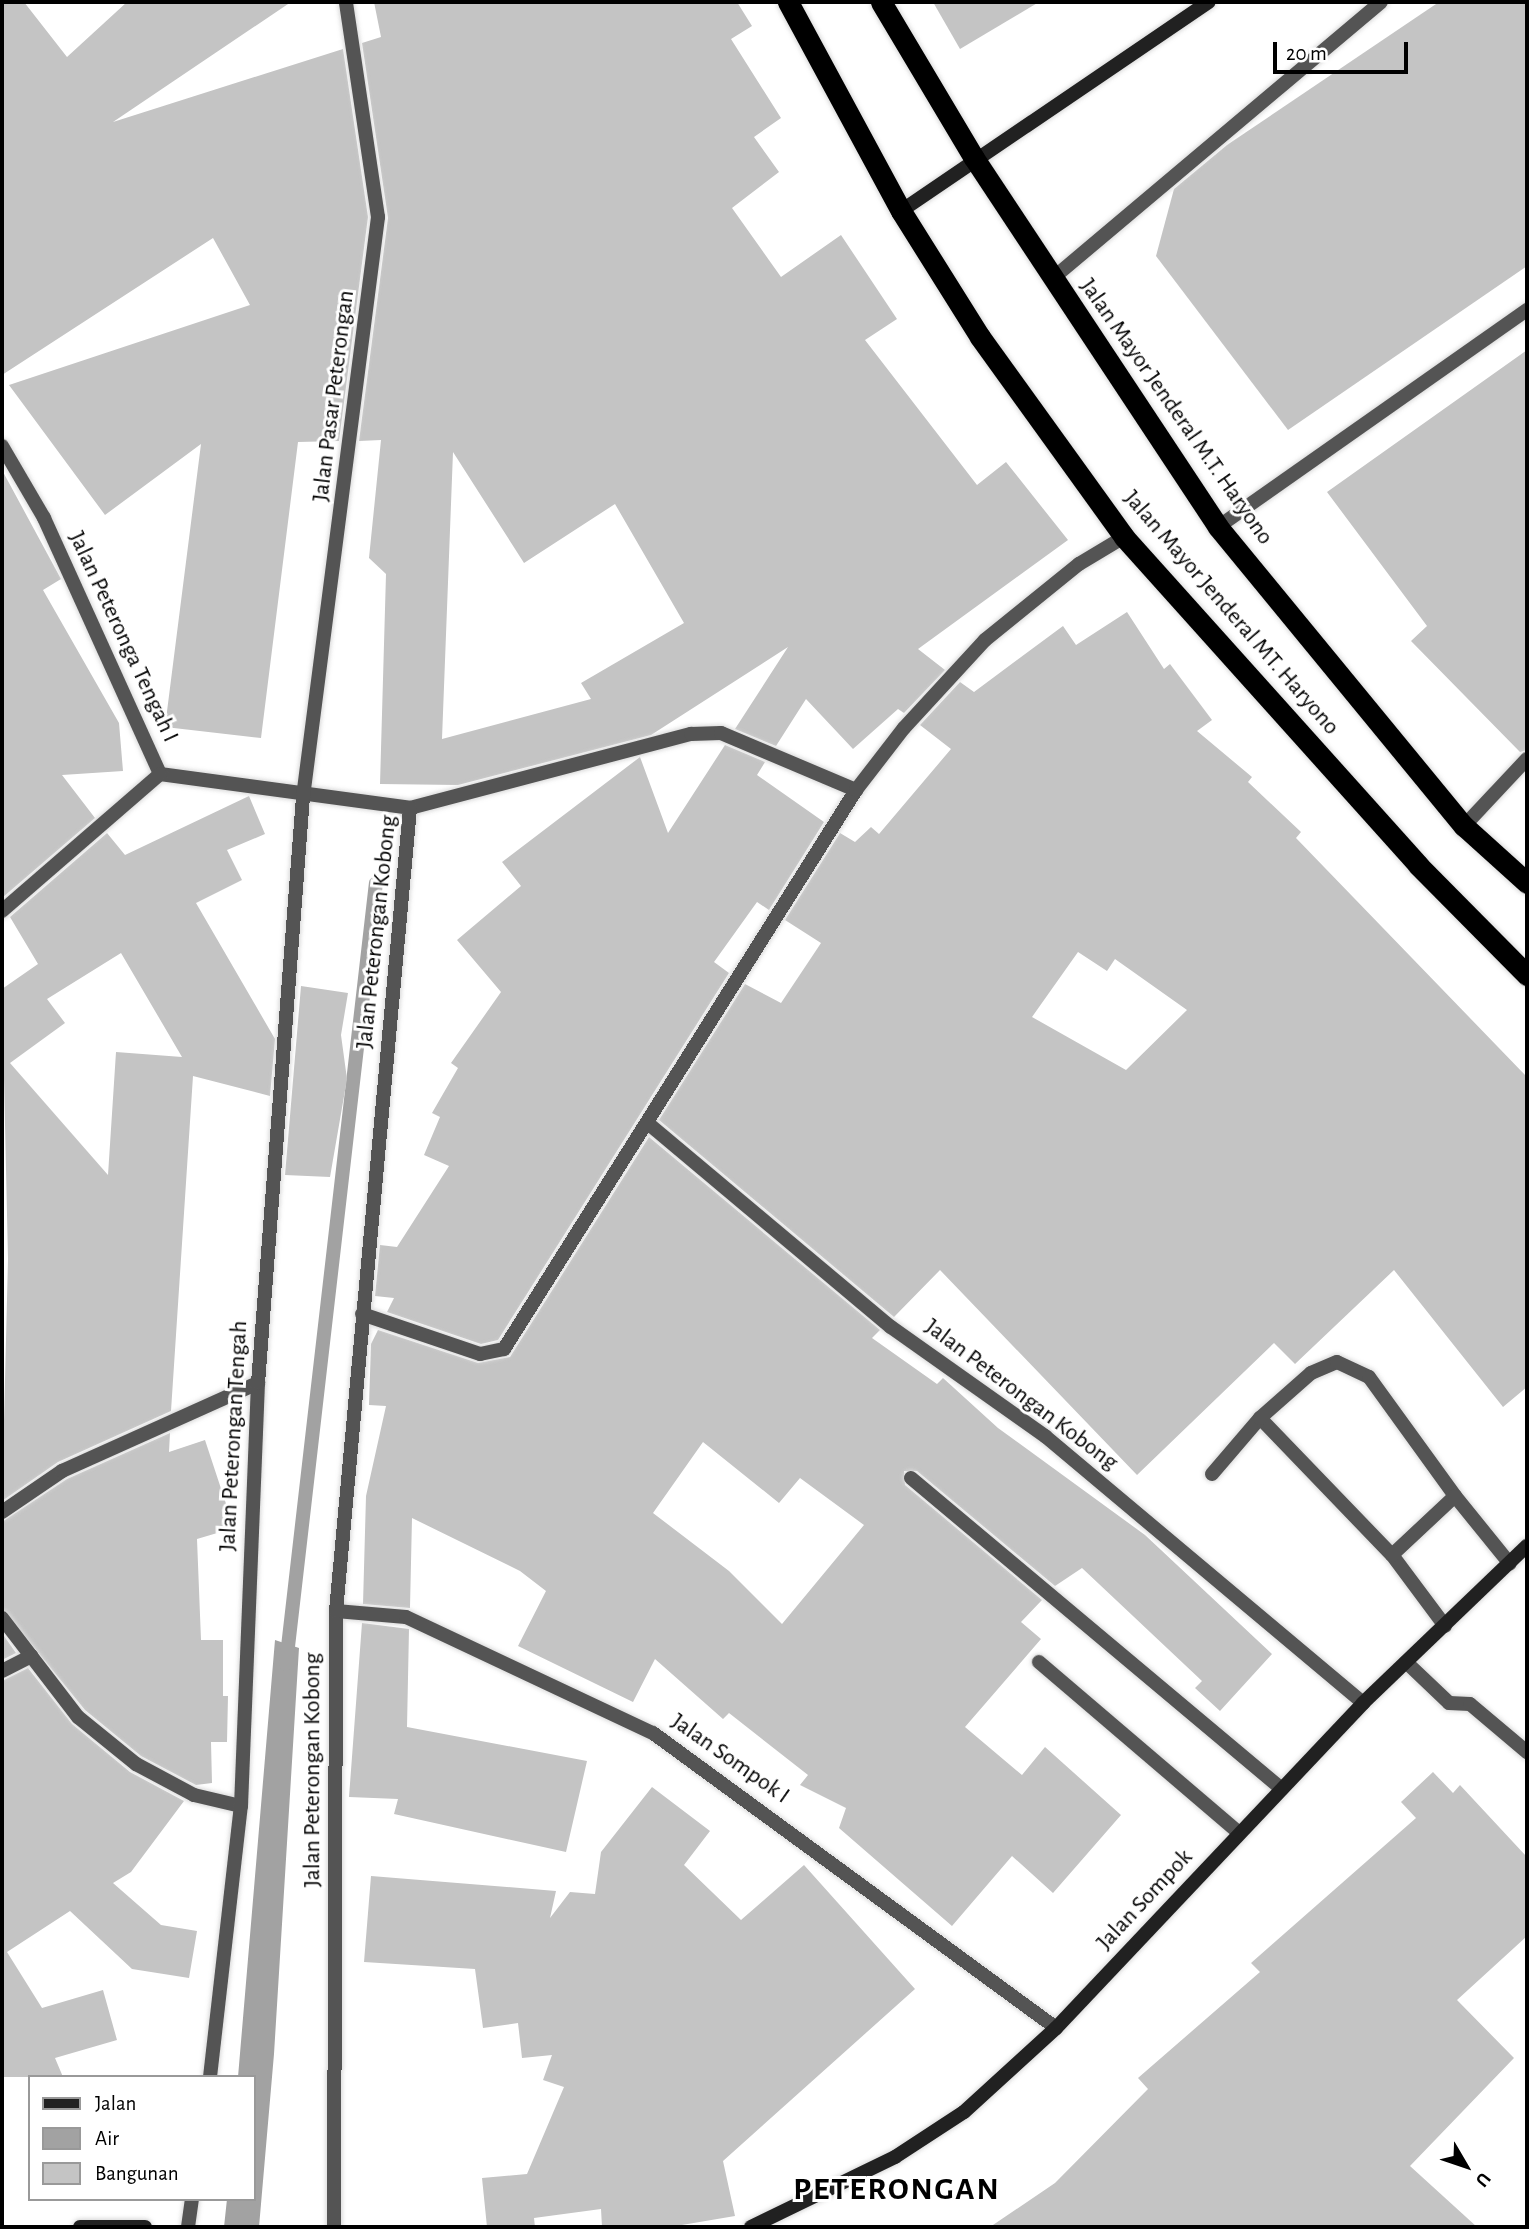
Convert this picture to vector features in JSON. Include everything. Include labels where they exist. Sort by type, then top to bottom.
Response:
[{"type":"highway","name":"Jalan Mayor Jenderal MT. Haryono","points":[[788,2],[901,211],[980,337],[1124,537],[1418,865],[1527,975]]},
{"type":"highway","name":"Jalan Mayor Jenderal M.T. Haryono","points":[[881,2],[974,158],[1217,527],[1464,826],[1527,883]]},
{"type":"street","name":"Jalan Pasar Peterongan","points":[[303,797],[378,217],[346,2]]},
{"type":"street","points":[[901,211],[974,158],[1209,2]]},
{"type":"street","points":[[1052,279],[1381,2]]},
{"type":"street","points":[[1217,527],[1527,310]]},
{"type":"street","name":"Jalan Peteronga Tengah I","points":[[2,446],[44,518],[160,774],[303,797],[410,808]]},
{"type":"street","points":[[362,1314],[480,1354],[500,1353],[650,1125],[856,790],[985,640],[1079,564],[1124,537]]},
{"type":"street","name":"Jalan Peterongan Kobong","points":[[334,2227],[336,1611],[410,808],[691,734],[721,733],[856,790]]},
{"type":"street","points":[[1464,826],[1527,759]]},
{"type":"street","points":[[2,911],[160,774]]},
{"type":"street","name":"Jalan Peterongan Tengah","points":[[210,2075],[241,1806],[258,1383],[303,797]]},
{"type":"street","name":"Jalan Peterongan Kobong","points":[[650,1125],[891,1327],[1045,1436],[1363,1703]]},
{"type":"street","points":[[1212,1474],[1260,1418],[1311,1373],[1337,1362],[1369,1377],[1455,1496],[1510,1564]]},
{"type":"street","points":[[2,1511],[62,1471],[258,1383]]},
{"type":"street","points":[[1260,1418],[1392,1555],[1445,1626]]},
{"type":"street","points":[[911,1478],[1281,1789]]},
{"type":"street","points":[[1392,1555],[1455,1496]]},
{"type":"street","name":"Jalan Sompok","points":[[751,2227],[895,2157],[964,2112],[1056,2028],[1363,1703],[1527,1546]]},
{"type":"street","name":"Jalan Sompok I","points":[[336,1611],[406,1617],[653,1733],[1056,2028]]},
{"type":"street","points":[[2,1618],[78,1717],[136,1764],[194,1795],[241,1806]]},
{"type":"street","points":[[2,1671],[30,1656]]},
{"type":"street","points":[[1406,1661],[1449,1703],[1470,1704],[1527,1752]]},
{"type":"street","points":[[1039,1662],[1239,1833]]},
{"type":"street","points":[[188,2227],[192,2201]]},
{"type":"street","points":[[80,2227],[145,2227]]},
{"type":"water","points":[[275,1640],[299,1648],[274,2054],[259,2227],[224,2227],[227,2201],[256,2201],[256,2075],[238,2075]]},
{"type":"building","points":[[2,2],[24,2],[67,57],[127,2],[291,2],[113,122],[343,49],[368,217],[339,441],[298,442],[261,738],[165,727],[201,444],[105,515],[9,385],[250,305],[213,238],[2,375]]},
{"type":"building","points":[[374,2],[737,2],[752,26],[731,39],[781,118],[754,137],[779,172],[732,208],[781,277],[841,235],[897,319],[865,340],[977,485],[1006,462],[1068,540],[918,649],[945,670],[904,713],[898,709],[853,749],[806,699],[776,746],[735,729],[788,647],[651,735],[458,785],[380,784],[386,574],[369,558],[381,440],[359,441],[388,218],[362,43],[381,37]],"holes":[[[453,452],[524,563],[615,504],[684,623],[581,683],[591,699],[442,739]]]},
{"type":"building","points":[[933,2],[1039,2],[960,49]]},
{"type":"building","points":[[1439,2],[1527,2],[1527,266],[1288,430],[1156,256],[1174,189],[1227,145]]},
{"type":"building","points":[[1527,350],[1527,750],[1520,752],[1411,641],[1427,626],[1327,492]]},
{"type":"building","points":[[2,470],[61,579],[43,590],[119,723],[123,771],[62,775],[95,818],[2,898]]},
{"type":"building","points":[[1127,612],[1164,669],[1170,664],[1212,720],[1197,731],[1252,777],[1248,782],[1301,832],[1296,838],[1527,1077],[1527,1387],[1503,1407],[1394,1270],[1295,1364],[1274,1343],[1137,1475],[940,1270],[894,1317],[659,1120],[745,984],[781,1003],[821,943],[785,920],[840,833],[855,842],[871,827],[879,834],[951,749],[920,725],[960,682],[974,692],[1063,626],[1076,645]],"holes":[[[1078,952],[1107,971],[1115,959],[1187,1010],[1126,1070],[1032,1017]]]},
{"type":"building","points":[[725,745],[765,762],[757,775],[824,822],[769,910],[757,902],[714,962],[729,973],[498,1340],[481,1344],[387,1312],[394,1298],[375,1296],[380,1245],[397,1247],[449,1166],[424,1155],[440,1117],[432,1113],[458,1068],[451,1063],[501,992],[457,940],[521,886],[502,862],[640,757],[668,833]]},
{"type":"building","points":[[249,796],[265,834],[227,850],[242,880],[196,903],[275,1039],[270,1096],[193,1076],[171,1411],[58,1462],[2,1501],[8,1259],[2,989],[38,964],[10,917],[107,833],[125,855]],"holes":[[[121,953],[182,1057],[116,1052],[108,1175],[10,1063],[65,1023],[47,999]]]},
{"type":"building","points":[[301,986],[348,993],[341,1035],[347,1079],[330,1177],[285,1175]]},
{"type":"building","points":[[649,1137],[880,1330],[872,1338],[937,1384],[943,1378],[998,1428],[1145,1535],[1272,1654],[1220,1711],[1195,1688],[1202,1681],[1082,1568],[1055,1586],[917,1471],[904,1471],[905,1485],[1042,1600],[1021,1622],[1041,1639],[965,1727],[1022,1775],[1045,1747],[1121,1815],[1053,1893],[1012,1856],[952,1926],[839,1828],[846,1808],[800,1785],[808,1775],[729,1713],[723,1719],[655,1659],[633,1702],[518,1646],[546,1591],[520,1571],[412,1518],[410,1608],[363,1604],[366,1496],[386,1406],[369,1405],[371,1344],[378,1330],[478,1363],[510,1357]],"holes":[[[703,1442],[779,1503],[800,1478],[864,1525],[782,1624],[729,1571],[653,1513]]]},
{"type":"building","points":[[170,1433],[169,1452],[205,1440],[234,1528],[197,1539],[201,1640],[223,1640],[223,1696],[228,1696],[227,1742],[211,1742],[212,1783],[196,1785],[141,1756],[85,1710],[2,1608],[2,1522],[67,1479]]},
{"type":"building","points":[[362,1623],[409,1629],[407,1727],[587,1761],[566,1852],[394,1814],[398,1799],[349,1797]]},
{"type":"building","points":[[2,1633],[16,1653],[2,1660]]},
{"type":"building","points":[[28,1668],[72,1724],[130,1772],[184,1801],[131,1872],[113,1883],[161,1925],[197,1931],[189,1978],[132,1969],[70,1911],[7,1952],[42,2008],[103,1990],[117,2040],[55,2058],[62,2075],[2,2077],[2,1681]]},
{"type":"building","points":[[1433,1772],[1453,1793],[1460,1785],[1527,1857],[1527,1936],[1457,2000],[1514,2058],[1410,2166],[1477,2227],[990,2227],[1055,2183],[1148,2089],[1138,2078],[1260,1972],[1251,1963],[1416,1818],[1401,1802]]},
{"type":"building","points":[[652,1787],[710,1831],[684,1865],[741,1920],[804,1865],[915,1989],[723,2161],[735,2216],[670,2227],[602,2227],[601,2209],[534,2218],[535,2227],[487,2227],[482,2178],[527,2174],[564,2087],[543,2080],[552,2055],[522,2058],[518,2023],[483,2028],[475,1969],[364,1962],[371,1876],[556,1891],[550,1918],[570,1892],[595,1894],[601,1852]]},
{"type":"waterway","points":[[286,1664],[376,883]]},
{"type":"district","name":"PETERONGAN","points":[[897,2189]]}]
